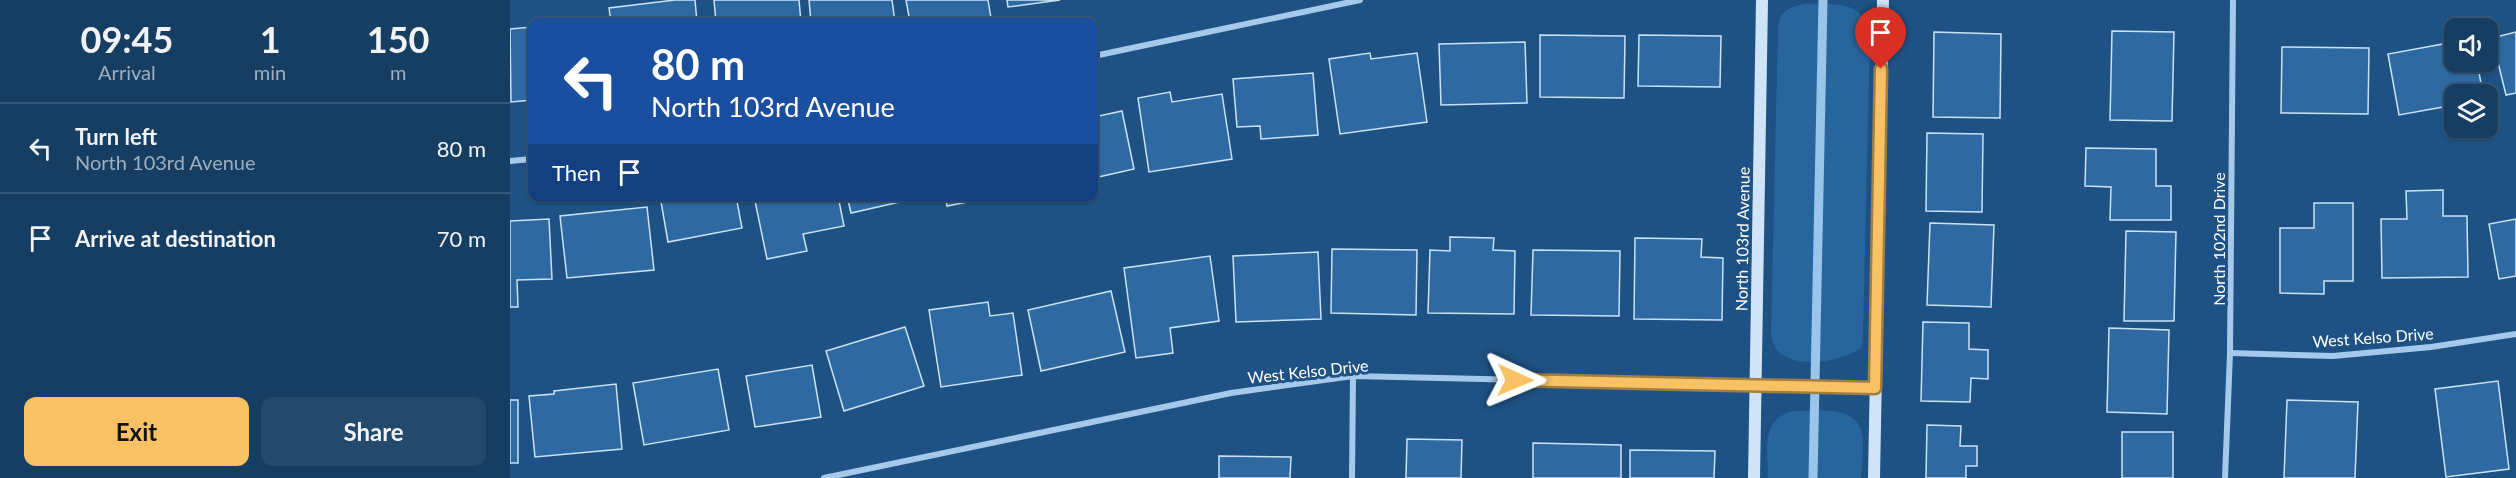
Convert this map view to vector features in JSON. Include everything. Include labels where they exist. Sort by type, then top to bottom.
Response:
[{"type":"street","points":[[1098,55],[1360,0]]},
{"type":"street","name":"North 103rd Avenue","points":[[1754,478],[1762,0]]},
{"type":"street","points":[[1874,478],[1882,0]]},
{"type":"street","name":"North 102nd Drive","points":[[2225,478],[2230,353],[2233,0]]},
{"type":"street","points":[[510,161],[528,159]]},
{"type":"street","name":"West Kelso Drive","points":[[2230,353],[2334,356],[2431,347],[2516,334]]},
{"type":"street","points":[[1352,478],[1353,376]]},
{"type":"street","name":"West Kelso Drive","points":[[824,478],[1231,393],[1353,376],[1875,388]]},
{"type":"shaded area","points":[[1804,4],[1836,4],[1854,9],[1866,22],[1870,33],[1862,347],[1835,359],[1812,362],[1791,359],[1780,353],[1771,335],[1778,25],[1781,16],[1787,10]]},
{"type":"shaded area","points":[[1792,411],[1831,411],[1849,416],[1856,422],[1861,430],[1863,441],[1861,478],[1768,478],[1767,447],[1770,429],[1782,416]]},
{"type":"building","points":[[675,0],[695,0],[697,18],[610,18],[609,8]]},
{"type":"building","points":[[714,0],[799,0],[801,18],[716,18]]},
{"type":"building","points":[[809,0],[892,0],[894,18],[811,18]]},
{"type":"building","points":[[906,0],[988,0],[991,18],[909,18]]},
{"type":"building","points":[[1007,0],[1060,0],[1008,7]]},
{"type":"building","points":[[528,27],[528,100],[511,102],[510,29]]},
{"type":"building","points":[[2112,31],[2174,32],[2172,121],[2110,120]]},
{"type":"building","points":[[1934,32],[2001,34],[2000,118],[1933,117]]},
{"type":"building","points":[[2516,32],[2516,93],[2506,95],[2498,62],[2498,36]]},
{"type":"building","points":[[1540,35],[1625,36],[1624,98],[1540,97]]},
{"type":"building","points":[[1639,35],[1721,36],[1720,87],[1638,86]]},
{"type":"building","points":[[1525,42],[1527,103],[1441,105],[1439,44]]},
{"type":"building","points":[[2444,44],[2444,72],[2479,72],[2481,84],[2444,84],[2444,107],[2399,115],[2388,54]]},
{"type":"building","points":[[2282,47],[2369,48],[2368,114],[2281,113]]},
{"type":"building","points":[[1370,53],[1371,59],[1417,53],[1427,122],[1340,134],[1329,59]]},
{"type":"building","points":[[1313,73],[1318,135],[1261,139],[1260,126],[1237,127],[1233,79]]},
{"type":"building","points":[[1170,92],[1172,102],[1222,94],[1232,159],[1149,172],[1138,98]]},
{"type":"building","points":[[1122,111],[1134,169],[1098,177],[1098,116]]},
{"type":"building","points":[[1927,133],[1983,134],[1982,212],[1926,211]]},
{"type":"building","points":[[2086,148],[2156,149],[2156,186],[2171,186],[2171,220],[2110,220],[2111,187],[2085,186]]},
{"type":"building","points":[[2443,190],[2443,216],[2467,216],[2468,277],[2382,278],[2381,219],[2407,219],[2406,191]]},
{"type":"building","points":[[661,201],[737,201],[742,228],[668,242]]},
{"type":"building","points":[[755,201],[839,201],[844,226],[803,234],[807,251],[767,259]]},
{"type":"building","points":[[848,201],[904,201],[851,213]]},
{"type":"building","points":[[946,201],[972,201],[947,206]]},
{"type":"building","points":[[2314,203],[2353,203],[2353,281],[2324,281],[2324,294],[2280,293],[2280,228],[2314,228]]},
{"type":"building","points":[[647,207],[654,270],[567,278],[560,216]]},
{"type":"building","points":[[549,219],[552,279],[517,280],[518,307],[510,307],[510,221]]},
{"type":"building","points":[[2516,219],[2516,276],[2499,279],[2489,224]]},
{"type":"building","points":[[1930,223],[1994,225],[1991,307],[1927,305]]},
{"type":"building","points":[[2126,231],[2176,232],[2174,321],[2124,321]]},
{"type":"building","points":[[1450,237],[1494,238],[1493,250],[1515,251],[1514,314],[1428,313],[1430,250],[1450,251]]},
{"type":"building","points":[[1635,238],[1702,239],[1701,257],[1723,258],[1722,320],[1634,319]]},
{"type":"building","points":[[1332,249],[1417,250],[1416,315],[1331,313]]},
{"type":"building","points":[[1533,250],[1620,251],[1619,316],[1531,315]]},
{"type":"building","points":[[1318,252],[1321,319],[1236,322],[1233,256]]},
{"type":"building","points":[[1210,256],[1219,321],[1170,328],[1173,353],[1136,358],[1124,268]]},
{"type":"building","points":[[1111,291],[1125,352],[1041,371],[1028,310]]},
{"type":"building","points":[[988,302],[990,316],[1013,313],[1022,375],[941,387],[929,310]]},
{"type":"building","points":[[1923,322],[1969,323],[1969,349],[1988,350],[1988,379],[1971,378],[1970,402],[1921,401]]},
{"type":"building","points":[[905,327],[924,386],[844,411],[826,351]]},
{"type":"building","points":[[2109,328],[2169,330],[2167,414],[2107,412]]},
{"type":"building","points":[[812,365],[821,417],[755,427],[746,376]]},
{"type":"building","points":[[718,369],[729,430],[644,445],[633,383]]},
{"type":"building","points":[[2498,381],[2509,469],[2446,477],[2435,389]]},
{"type":"building","points":[[616,384],[622,449],[535,457],[529,396]]},
{"type":"building","points":[[510,400],[518,400],[518,463],[510,463]]},
{"type":"building","points":[[2287,400],[2358,402],[2355,478],[2284,478]]},
{"type":"building","points":[[1927,425],[1961,426],[1960,446],[1977,446],[1977,466],[1966,466],[1966,478],[1926,478]]},
{"type":"building","points":[[2122,432],[2173,432],[2173,478],[2122,478]]},
{"type":"building","points":[[1407,439],[1462,440],[1461,478],[1406,478]]},
{"type":"building","points":[[1533,443],[1621,445],[1621,478],[1533,478]]},
{"type":"building","points":[[1630,450],[1715,451],[1714,478],[1630,478]]},
{"type":"building","points":[[1219,456],[1291,457],[1290,478],[1219,478]]},
{"type":"waterway","points":[[1813,478],[1823,0]]},
{"type":"route","points":[[1515,380],[1875,388],[1881,69]]}]
